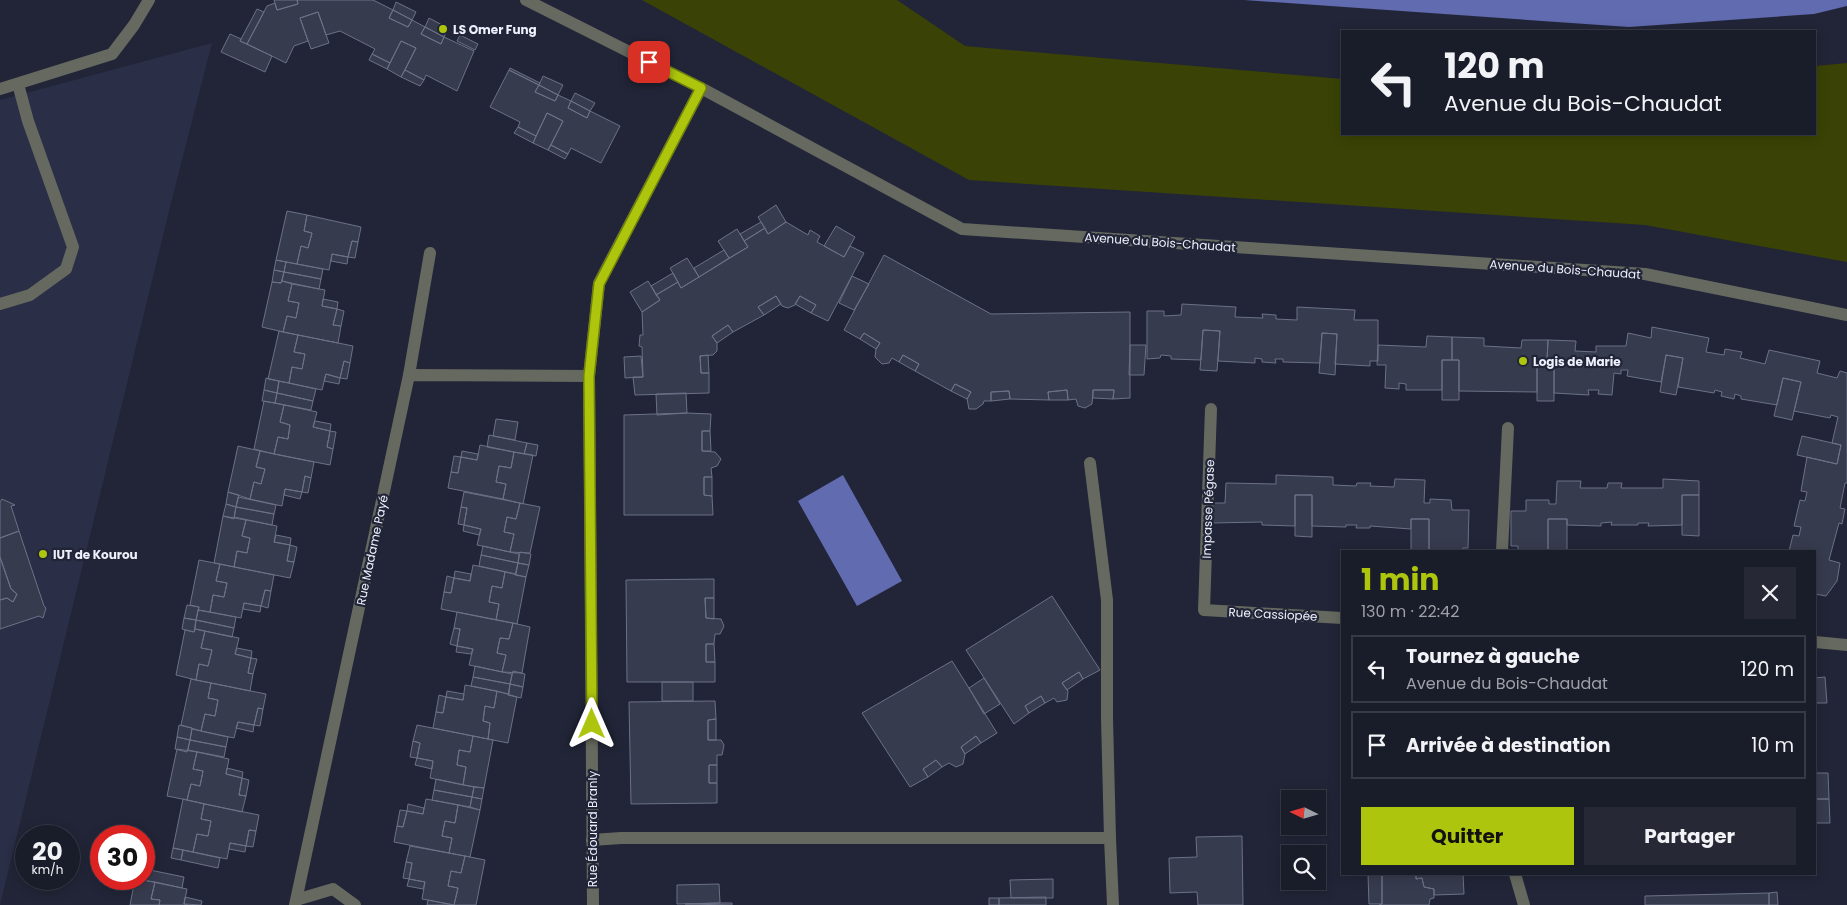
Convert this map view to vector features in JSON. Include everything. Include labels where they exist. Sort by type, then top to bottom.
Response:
[{"type":"street","points":[[0,89],[112,54],[134,25],[149,0]]},
{"type":"street","name":"Avenue du Bois-Chaudat","points":[[526,0],[701,88],[962,228],[1646,274],[1847,314]]},
{"type":"street","points":[[0,304],[30,295],[66,269],[72,247],[28,121],[18,84]]},
{"type":"street","name":"Rue Édouard Branly","points":[[593,905],[589,376],[599,284],[701,88]]},
{"type":"street","name":"Rue Madame Payé","points":[[295,902],[409,375],[430,253]]},
{"type":"street","points":[[409,375],[589,376]]},
{"type":"street","name":"Impasse Pégase","points":[[1204,610],[1211,409]]},
{"type":"street","points":[[1502,550],[1508,428]]},
{"type":"street","points":[[1090,463],[1107,600],[1107,718],[1113,905]]},
{"type":"street","name":"Rue Cassiopée","points":[[1204,610],[1341,618]]},
{"type":"street","points":[[1816,642],[1847,645]]},
{"type":"street","points":[[592,840],[621,838],[1110,838]]},
{"type":"street","points":[[1515,875],[1524,905]]},
{"type":"street","name":"Rue Madame Payé","points":[[295,902],[333,889],[355,905]]},
{"type":"shaded area","name":"IUT de Kourou","points":[[212,43],[171,203],[19,825],[15,825],[15,843],[0,905],[0,100]]},
{"type":"green space","points":[[642,0],[897,0],[965,46],[1341,79],[1341,135],[1816,135],[1816,66],[1847,63],[1847,262],[1645,225],[969,180]]},
{"type":"water","points":[[1244,0],[1847,0],[1847,6],[1814,14],[1629,27]]},
{"type":"water","points":[[843,475],[902,581],[857,606],[798,501]]},
{"type":"building","points":[[274,0],[297,0],[298,4],[277,10]]},
{"type":"building","points":[[297,0],[373,0],[393,10],[389,18],[408,27],[412,20],[425,27],[421,34],[441,44],[444,37],[474,51],[457,91],[426,75],[424,80],[405,70],[416,48],[401,41],[390,63],[372,54],[375,49],[340,31],[326,35],[318,12],[300,18],[308,41],[294,46],[286,63],[247,44],[267,6],[275,3],[277,10],[298,4]]},
{"type":"building","points":[[396,2],[416,12],[412,20],[393,10]]},
{"type":"building","points":[[257,9],[264,12],[247,44],[240,41]]},
{"type":"building","points":[[393,10],[412,20],[408,27],[389,18]]},
{"type":"building","points":[[318,12],[329,43],[311,49],[300,18]]},
{"type":"building","points":[[429,18],[448,28],[444,37],[425,27]]},
{"type":"building","points":[[425,27],[444,37],[441,44],[421,34]]},
{"type":"building","points":[[230,34],[241,39],[240,41],[272,56],[265,72],[221,52]]},
{"type":"building","points":[[460,35],[478,44],[475,50],[457,41]]},
{"type":"building","points":[[401,41],[416,48],[401,77],[387,69]]},
{"type":"building","points":[[372,54],[390,63],[387,69],[369,60]]},
{"type":"building","points":[[510,68],[540,83],[539,85],[509,70]]},
{"type":"building","points":[[405,70],[424,80],[420,86],[401,77]]},
{"type":"building","points":[[509,70],[539,85],[535,92],[555,101],[558,95],[571,101],[568,108],[587,118],[590,111],[620,126],[601,163],[571,148],[568,154],[551,145],[563,121],[547,113],[536,136],[518,127],[520,122],[490,107]]},
{"type":"building","points":[[543,76],[563,85],[558,95],[539,85]]},
{"type":"building","points":[[539,85],[558,95],[555,101],[535,92]]},
{"type":"building","points":[[575,93],[595,103],[590,111],[571,101]]},
{"type":"building","points":[[571,101],[590,111],[587,118],[568,108]]},
{"type":"building","points":[[547,113],[563,121],[548,150],[533,143]]},
{"type":"building","points":[[518,127],[536,136],[533,143],[514,133]]},
{"type":"building","points":[[551,145],[568,154],[565,159],[548,150]]},
{"type":"building","points":[[776,205],[786,222],[768,234],[758,217]]},
{"type":"building","points":[[287,211],[307,215],[304,231],[312,233],[308,248],[301,246],[297,264],[276,260]]},
{"type":"building","points":[[307,215],[361,227],[358,242],[352,241],[348,257],[332,254],[329,270],[297,264],[301,246],[308,248],[312,233],[304,231]]},
{"type":"building","points":[[761,222],[765,228],[744,241],[740,234]]},
{"type":"building","points":[[786,222],[808,235],[810,230],[820,236],[817,242],[844,257],[850,246],[864,253],[828,321],[811,313],[816,305],[800,296],[795,305],[788,308],[782,306],[776,296],[758,307],[764,315],[733,332],[728,325],[712,336],[717,343],[717,351],[713,355],[700,356],[701,373],[709,373],[709,393],[635,395],[633,377],[643,377],[642,347],[639,346],[640,335],[643,335],[642,312],[660,300],[656,295],[678,282],[681,288],[748,247],[744,241],[765,228],[768,234]]},
{"type":"building","points":[[836,226],[855,237],[844,257],[824,246]]},
{"type":"building","points":[[737,229],[748,247],[729,258],[718,241]]},
{"type":"building","points":[[352,241],[358,242],[355,258],[348,257]]},
{"type":"building","points":[[724,250],[729,258],[699,277],[694,268]]},
{"type":"building","points":[[332,254],[348,257],[347,264],[331,261]]},
{"type":"building","points":[[884,255],[991,314],[1130,312],[1130,398],[1113,399],[1114,390],[1093,390],[1092,404],[1085,408],[1078,406],[1076,399],[1068,400],[1067,390],[1048,392],[1049,400],[1010,399],[1009,391],[991,392],[991,401],[984,401],[976,409],[969,409],[967,399],[971,392],[955,384],[951,391],[915,371],[919,364],[903,355],[899,362],[892,358],[889,363],[882,364],[875,357],[876,349],[880,343],[864,333],[860,339],[844,330]]},
{"type":"building","points":[[687,258],[699,277],[681,288],[670,268]]},
{"type":"building","points":[[276,260],[286,262],[284,272],[274,270]]},
{"type":"building","points":[[286,262],[323,269],[321,279],[284,272]]},
{"type":"building","points":[[274,270],[284,272],[281,283],[272,282]]},
{"type":"building","points":[[284,272],[321,279],[319,289],[282,281]]},
{"type":"building","points":[[673,273],[678,282],[656,295],[651,286]]},
{"type":"building","points":[[852,276],[869,284],[854,310],[839,303]]},
{"type":"building","points":[[282,281],[292,284],[288,301],[299,303],[296,318],[287,316],[283,332],[262,327],[272,282],[281,283]]},
{"type":"building","points":[[648,281],[660,300],[642,312],[630,292]]},
{"type":"building","points":[[292,284],[325,290],[322,306],[337,309],[333,325],[341,326],[338,343],[283,332],[287,316],[296,318],[299,303],[288,301]]},
{"type":"building","points":[[776,296],[781,304],[764,315],[758,307]]},
{"type":"building","points":[[800,296],[816,305],[811,313],[795,304]]},
{"type":"building","points":[[323,299],[338,302],[337,309],[322,306]]},
{"type":"building","points":[[1182,304],[1236,307],[1235,317],[1263,318],[1262,314],[1276,315],[1276,319],[1297,320],[1297,307],[1355,310],[1354,320],[1378,320],[1378,361],[1370,361],[1370,366],[1335,364],[1337,334],[1322,333],[1320,363],[1283,362],[1283,359],[1275,359],[1276,363],[1262,362],[1262,359],[1255,358],[1255,363],[1218,361],[1220,331],[1203,330],[1201,360],[1171,359],[1171,356],[1161,355],[1160,358],[1147,359],[1147,311],[1164,311],[1164,316],[1181,315]]},
{"type":"building","points":[[337,309],[344,311],[341,326],[333,325]]},
{"type":"building","points":[[728,325],[733,332],[717,343],[712,336]]},
{"type":"building","points":[[1652,327],[1709,338],[1706,352],[1724,355],[1725,349],[1742,352],[1740,358],[1765,364],[1769,350],[1820,361],[1817,373],[1837,378],[1840,371],[1847,373],[1847,483],[1845,483],[1840,508],[1845,509],[1842,524],[1839,523],[1829,560],[1840,563],[1837,581],[1826,596],[1816,594],[1816,550],[1789,550],[1793,535],[1799,536],[1801,527],[1794,526],[1800,500],[1805,501],[1807,492],[1801,491],[1807,457],[1837,464],[1841,445],[1832,443],[1838,417],[1831,415],[1830,418],[1794,411],[1801,382],[1783,378],[1777,405],[1741,399],[1741,396],[1735,394],[1734,399],[1721,396],[1722,392],[1715,390],[1714,393],[1678,387],[1683,358],[1666,355],[1661,382],[1627,376],[1628,370],[1621,370],[1621,374],[1614,373],[1612,395],[1598,394],[1599,390],[1588,390],[1589,395],[1554,393],[1554,361],[1547,361],[1548,340],[1576,341],[1575,351],[1596,352],[1596,346],[1626,346],[1628,333],[1651,338]]},
{"type":"building","points":[[1203,330],[1220,331],[1217,371],[1200,370]]},
{"type":"building","points":[[279,331],[298,335],[294,352],[305,354],[302,369],[292,367],[289,383],[268,379]]},
{"type":"building","points":[[864,333],[880,343],[876,349],[860,339]]},
{"type":"building","points":[[1322,333],[1337,334],[1335,375],[1319,373]]},
{"type":"building","points":[[298,335],[353,346],[350,363],[344,361],[340,378],[326,374],[322,390],[289,383],[292,367],[302,369],[305,354],[294,352]]},
{"type":"building","points":[[1427,336],[1452,337],[1452,360],[1442,360],[1442,390],[1406,390],[1406,384],[1399,383],[1399,389],[1385,388],[1386,365],[1377,365],[1378,345],[1426,347]]},
{"type":"building","points":[[1452,337],[1484,338],[1484,346],[1521,348],[1522,340],[1548,340],[1547,361],[1537,361],[1537,392],[1459,391],[1459,360],[1452,360]]},
{"type":"building","points":[[1130,345],[1146,345],[1144,375],[1129,375]]},
{"type":"building","points":[[708,355],[709,373],[701,373],[700,356]]},
{"type":"building","points":[[903,355],[919,364],[915,371],[899,362]]},
{"type":"building","points":[[1666,355],[1683,358],[1676,395],[1660,392]]},
{"type":"building","points":[[641,356],[643,377],[625,378],[624,357]]},
{"type":"building","points":[[1442,360],[1459,360],[1459,400],[1442,400]]},
{"type":"building","points":[[344,361],[350,363],[347,379],[340,378]]},
{"type":"building","points":[[1537,361],[1554,361],[1554,401],[1537,401]]},
{"type":"building","points":[[326,374],[340,378],[339,384],[324,381]]},
{"type":"building","points":[[266,378],[279,381],[277,393],[264,390]]},
{"type":"building","points":[[1783,378],[1801,382],[1792,420],[1774,416]]},
{"type":"building","points":[[279,381],[316,389],[313,401],[277,393]]},
{"type":"building","points":[[955,384],[971,392],[967,399],[951,391]]},
{"type":"building","points":[[264,390],[277,393],[275,403],[262,401]]},
{"type":"building","points":[[1067,390],[1068,400],[1049,400],[1048,392]]},
{"type":"building","points":[[1093,390],[1114,390],[1113,399],[1093,398]]},
{"type":"building","points":[[1009,391],[1010,399],[991,401],[991,392]]},
{"type":"building","points":[[277,393],[313,401],[311,410],[275,403]]},
{"type":"building","points":[[686,393],[687,413],[657,415],[656,394]]},
{"type":"building","points":[[264,401],[284,405],[280,422],[290,425],[288,439],[278,437],[274,454],[254,449]]},
{"type":"building","points":[[284,405],[317,412],[313,427],[330,431],[327,447],[333,449],[330,465],[274,454],[278,437],[288,439],[290,425],[280,422]]},
{"type":"building","points":[[711,414],[710,431],[702,431],[702,451],[715,452],[721,459],[717,466],[711,468],[712,477],[704,477],[704,495],[712,496],[713,515],[624,515],[624,415]]},
{"type":"building","points":[[496,419],[518,422],[515,440],[493,436]]},
{"type":"building","points":[[315,421],[331,424],[330,431],[313,427]]},
{"type":"building","points":[[330,431],[336,432],[333,449],[327,447]]},
{"type":"building","points":[[702,431],[710,431],[711,451],[702,451]]},
{"type":"building","points":[[489,435],[527,443],[524,454],[487,447]]},
{"type":"building","points":[[1802,436],[1841,445],[1837,464],[1797,455]]},
{"type":"building","points":[[527,443],[538,445],[536,456],[524,454]]},
{"type":"building","points":[[480,445],[514,452],[511,468],[499,466],[496,482],[506,484],[503,499],[448,488],[451,472],[458,473],[461,457],[477,460]]},
{"type":"building","points":[[238,446],[260,451],[256,467],[265,469],[261,484],[254,482],[250,499],[228,492]]},
{"type":"building","points":[[260,451],[314,462],[311,478],[305,476],[302,492],[285,489],[282,506],[250,499],[254,482],[261,484],[265,469],[256,467]]},
{"type":"building","points":[[462,451],[478,454],[477,460],[461,457]]},
{"type":"building","points":[[514,452],[533,455],[523,504],[503,499],[506,484],[496,482],[499,466],[511,468]]},
{"type":"building","points":[[454,456],[461,457],[458,473],[451,472]]},
{"type":"building","points":[[1276,475],[1333,477],[1333,485],[1356,486],[1357,483],[1371,483],[1370,486],[1394,487],[1395,479],[1425,480],[1424,503],[1430,503],[1430,499],[1451,500],[1452,510],[1469,510],[1468,548],[1463,548],[1463,550],[1429,550],[1429,519],[1411,519],[1411,529],[1370,526],[1370,528],[1356,528],[1357,525],[1346,525],[1346,527],[1312,526],[1312,495],[1295,495],[1295,526],[1262,525],[1262,522],[1212,523],[1212,503],[1225,503],[1226,483],[1276,484]]},
{"type":"building","points":[[305,476],[311,478],[308,493],[302,492]]},
{"type":"building","points":[[704,477],[712,477],[712,496],[704,495]]},
{"type":"building","points":[[1663,479],[1699,481],[1699,495],[1682,495],[1682,525],[1648,526],[1649,523],[1638,523],[1638,525],[1611,525],[1612,522],[1601,523],[1601,526],[1567,525],[1567,519],[1548,519],[1548,550],[1518,550],[1518,546],[1511,546],[1511,511],[1526,511],[1526,500],[1549,500],[1549,504],[1556,504],[1557,481],[1581,481],[1580,488],[1607,488],[1608,483],[1622,483],[1621,488],[1663,488]]},
{"type":"building","points":[[285,489],[302,492],[300,499],[284,495]]},
{"type":"building","points":[[228,492],[239,495],[236,507],[226,504]]},
{"type":"building","points":[[464,492],[520,503],[516,519],[507,517],[504,532],[514,534],[510,552],[477,545],[481,529],[464,525],[467,508],[461,507]]},
{"type":"building","points":[[1295,495],[1312,495],[1312,537],[1295,536]]},
{"type":"building","points":[[1682,495],[1699,495],[1699,536],[1682,535]]},
{"type":"building","points":[[238,497],[276,505],[274,514],[236,507]]},
{"type":"building","points":[[2,499],[15,505],[11,506],[19,531],[0,538],[0,502]]},
{"type":"building","points":[[520,503],[540,507],[530,553],[510,552],[514,534],[504,532],[507,517],[516,519]]},
{"type":"building","points":[[226,504],[236,507],[234,519],[223,516]]},
{"type":"building","points":[[236,507],[274,514],[272,525],[234,517]]},
{"type":"building","points":[[461,507],[467,508],[464,525],[458,524]]},
{"type":"building","points":[[223,516],[246,520],[242,536],[250,538],[247,553],[237,551],[234,567],[214,563]]},
{"type":"building","points":[[1411,519],[1429,519],[1429,550],[1411,550]]},
{"type":"building","points":[[1548,519],[1567,519],[1567,550],[1548,550]]},
{"type":"building","points":[[246,520],[277,526],[274,542],[290,545],[287,561],[294,562],[290,578],[234,567],[237,551],[247,553],[250,538],[242,536]]},
{"type":"building","points":[[464,525],[481,529],[479,535],[463,531]]},
{"type":"building","points":[[19,531],[46,608],[43,618],[39,616],[0,629],[0,600],[7,598],[13,602],[17,594],[11,589],[0,557],[0,538]]},
{"type":"building","points":[[276,535],[291,538],[290,545],[274,542]]},
{"type":"building","points":[[290,545],[297,547],[294,562],[287,561]]},
{"type":"building","points":[[483,546],[519,554],[518,563],[481,555]]},
{"type":"building","points":[[520,552],[531,554],[529,565],[518,563]]},
{"type":"building","points":[[481,555],[518,563],[516,574],[479,566]]},
{"type":"building","points":[[0,557],[11,589],[17,594],[13,602],[7,598],[0,600]]},
{"type":"building","points":[[199,560],[220,564],[216,581],[227,583],[224,597],[213,595],[210,612],[198,610],[199,607],[190,605]]},
{"type":"building","points":[[518,563],[529,565],[526,577],[515,575]]},
{"type":"building","points":[[220,564],[274,575],[271,591],[265,590],[261,606],[244,603],[241,618],[210,612],[213,595],[224,597],[227,583],[216,581]]},
{"type":"building","points":[[473,565],[505,572],[502,588],[492,586],[489,602],[499,604],[496,620],[441,609],[444,592],[451,593],[454,578],[470,581]]},
{"type":"building","points":[[455,571],[471,574],[470,581],[454,578]]},
{"type":"building","points":[[505,572],[526,577],[517,624],[496,620],[499,604],[489,602],[492,586],[502,588]]},
{"type":"building","points":[[447,576],[454,578],[451,593],[444,592]]},
{"type":"building","points":[[714,579],[714,598],[705,598],[706,618],[721,619],[724,626],[720,634],[715,634],[714,644],[706,644],[706,662],[715,662],[715,682],[627,682],[626,580]]},
{"type":"building","points":[[265,590],[271,591],[268,608],[261,606]]},
{"type":"building","points":[[1052,596],[1100,670],[1083,679],[1079,672],[1062,683],[1068,691],[1067,700],[1057,702],[1054,698],[1045,703],[1041,696],[1025,706],[1029,713],[1014,724],[966,650]]},
{"type":"building","points":[[705,598],[714,598],[714,619],[706,618]]},
{"type":"building","points":[[244,603],[261,606],[260,612],[243,609]]},
{"type":"building","points":[[187,605],[199,607],[196,620],[184,618]]},
{"type":"building","points":[[198,610],[236,617],[234,628],[196,620]]},
{"type":"building","points":[[457,612],[513,623],[509,639],[500,638],[497,653],[506,655],[502,672],[469,665],[473,649],[457,646],[460,629],[454,628]]},
{"type":"building","points":[[184,618],[196,620],[194,632],[182,629]]},
{"type":"building","points":[[196,620],[234,628],[232,637],[195,629]]},
{"type":"building","points":[[513,623],[530,627],[522,673],[502,672],[506,655],[497,653],[500,638],[509,639]]},
{"type":"building","points":[[454,628],[460,629],[457,646],[450,644]]},
{"type":"building","points":[[195,629],[205,631],[201,648],[212,650],[208,666],[199,664],[196,680],[176,675],[185,630],[194,632]]},
{"type":"building","points":[[205,631],[239,638],[235,654],[251,658],[248,673],[253,674],[250,691],[196,680],[199,664],[208,666],[212,650],[201,648]]},
{"type":"building","points":[[706,644],[714,644],[715,662],[706,662]]},
{"type":"building","points":[[457,646],[473,649],[471,654],[456,652]]},
{"type":"building","points":[[237,648],[252,651],[251,658],[235,654]]},
{"type":"building","points":[[251,658],[257,659],[253,674],[248,673]]},
{"type":"building","points":[[952,661],[997,733],[981,743],[976,736],[961,747],[965,754],[963,764],[956,767],[949,763],[942,767],[936,760],[923,769],[928,777],[910,787],[862,713]]},
{"type":"building","points":[[475,666],[512,674],[510,684],[473,677]]},
{"type":"building","points":[[513,671],[525,674],[523,687],[510,684]]},
{"type":"building","points":[[1079,672],[1083,679],[1067,690],[1062,683]]},
{"type":"building","points":[[473,677],[510,684],[509,694],[471,686]]},
{"type":"building","points":[[1825,677],[1827,703],[1816,703],[1816,678]]},
{"type":"building","points":[[984,678],[1000,704],[984,714],[969,688]]},
{"type":"building","points":[[191,679],[211,683],[208,698],[218,700],[215,716],[205,714],[201,731],[181,725]]},
{"type":"building","points":[[662,682],[693,682],[693,701],[662,701]]},
{"type":"building","points":[[211,683],[266,694],[263,709],[258,708],[254,725],[238,722],[234,738],[201,731],[205,714],[215,716],[218,700],[208,698]]},
{"type":"building","points":[[510,684],[523,687],[521,698],[508,695]]},
{"type":"building","points":[[465,685],[497,691],[494,708],[485,706],[483,721],[490,723],[488,739],[433,728],[436,712],[443,713],[446,697],[463,700]]},
{"type":"building","points":[[447,691],[464,694],[463,700],[446,697]]},
{"type":"building","points":[[497,691],[517,697],[508,743],[488,739],[490,723],[483,721],[485,706],[494,708]]},
{"type":"building","points":[[439,695],[446,697],[443,713],[436,712]]},
{"type":"building","points":[[1041,696],[1045,703],[1029,713],[1025,706]]},
{"type":"building","points":[[715,701],[716,719],[708,720],[708,740],[721,740],[724,745],[722,755],[717,755],[717,765],[709,765],[709,783],[717,783],[717,803],[631,804],[629,702]]},
{"type":"building","points":[[258,708],[263,709],[260,726],[254,725]]},
{"type":"building","points":[[716,719],[716,740],[708,740],[708,720]]},
{"type":"building","points":[[238,722],[254,725],[253,732],[236,728]]},
{"type":"building","points":[[179,725],[192,728],[190,740],[177,737]]},
{"type":"building","points":[[417,725],[473,736],[470,752],[459,750],[457,765],[466,767],[463,785],[430,778],[433,761],[417,758],[420,743],[413,741]]},
{"type":"building","points":[[192,729],[228,737],[226,747],[190,740]]},
{"type":"building","points":[[473,736],[493,740],[484,788],[463,785],[466,767],[457,765],[459,750],[470,752]]},
{"type":"building","points":[[976,736],[981,743],[965,754],[961,747]]},
{"type":"building","points":[[177,737],[190,740],[187,752],[175,749]]},
{"type":"building","points":[[190,740],[226,747],[224,757],[188,750]]},
{"type":"building","points":[[413,741],[420,743],[417,758],[410,757]]},
{"type":"building","points":[[177,749],[197,752],[193,769],[203,771],[200,786],[191,784],[187,800],[167,796]]},
{"type":"building","points":[[197,752],[229,759],[226,774],[242,778],[239,795],[246,796],[242,812],[187,800],[191,784],[200,786],[203,771],[193,769]]},
{"type":"building","points":[[417,758],[433,761],[432,769],[415,765]]},
{"type":"building","points":[[936,760],[942,767],[928,777],[923,769]]},
{"type":"building","points":[[709,765],[717,765],[717,783],[709,783]]},
{"type":"building","points":[[227,768],[243,772],[242,778],[226,774]]},
{"type":"building","points":[[1816,773],[1828,773],[1829,799],[1816,799]]},
{"type":"building","points":[[242,778],[249,780],[246,796],[239,795]]},
{"type":"building","points":[[436,779],[474,787],[472,797],[434,790]]},
{"type":"building","points":[[474,787],[484,788],[482,799],[472,797]]},
{"type":"building","points":[[434,790],[472,797],[470,807],[432,800]]},
{"type":"building","points":[[472,797],[482,799],[480,810],[470,807]]},
{"type":"building","points":[[183,799],[204,804],[201,819],[211,821],[208,836],[197,834],[193,852],[173,848]]},
{"type":"building","points":[[426,799],[458,805],[455,823],[445,821],[442,836],[452,838],[449,853],[394,842],[397,826],[403,827],[407,811],[423,814]]},
{"type":"building","points":[[1816,799],[1829,799],[1830,823],[1816,823]]},
{"type":"building","points":[[204,804],[259,815],[256,831],[249,830],[246,846],[230,843],[227,859],[193,852],[197,834],[208,836],[211,821],[201,819]]},
{"type":"building","points":[[408,804],[424,808],[423,814],[407,811]]},
{"type":"building","points":[[458,805],[480,810],[470,857],[449,853],[452,838],[442,836],[445,821],[455,823]]},
{"type":"building","points":[[400,810],[407,811],[403,827],[397,826]]},
{"type":"building","points":[[249,830],[256,831],[253,847],[246,846]]},
{"type":"building","points":[[1242,836],[1243,905],[1198,905],[1197,892],[1170,893],[1169,858],[1197,857],[1196,837]]},
{"type":"building","points":[[230,843],[246,846],[245,852],[229,849]]},
{"type":"building","points":[[410,846],[465,856],[461,873],[451,871],[448,886],[458,888],[454,905],[422,899],[425,882],[409,879],[412,863],[406,862]]},
{"type":"building","points":[[173,848],[183,850],[181,860],[171,858]]},
{"type":"building","points":[[183,850],[220,858],[218,868],[181,860]]},
{"type":"building","points":[[465,856],[485,860],[476,905],[454,905],[458,888],[448,886],[451,871],[461,873]]},
{"type":"building","points":[[406,862],[412,863],[409,879],[403,878]]},
{"type":"building","points":[[155,871],[184,877],[182,888],[155,882]]},
{"type":"building","points":[[1368,875],[1382,875],[1382,904],[1369,904]]},
{"type":"building","points":[[1382,875],[1416,875],[1416,879],[1422,878],[1424,887],[1434,889],[1434,898],[1430,899],[1429,905],[1379,905],[1382,904]]},
{"type":"building","points":[[1416,875],[1463,875],[1464,894],[1434,895],[1434,889],[1424,887],[1422,878],[1416,879]]},
{"type":"building","points":[[409,879],[425,882],[423,889],[407,886]]},
{"type":"building","points":[[1053,879],[1053,898],[1011,898],[1010,880]]},
{"type":"building","points":[[155,882],[187,889],[184,904],[188,905],[159,905],[160,900],[151,899],[153,890],[155,890]]},
{"type":"building","points":[[719,884],[720,903],[677,904],[677,885]]},
{"type":"building","points":[[133,890],[153,890],[151,899],[160,900],[159,905],[130,905]]},
{"type":"building","points":[[1777,892],[1778,905],[1769,905],[1769,893]]},
{"type":"building","points":[[1769,893],[1769,905],[1645,905],[1645,896]]},
{"type":"building","points":[[185,897],[202,901],[201,905],[184,904]]},
{"type":"building","points":[[1046,897],[1046,905],[999,905],[999,898]]},
{"type":"building","points":[[989,898],[999,898],[999,905],[989,905]]},
{"type":"building","points":[[428,900],[454,905],[427,905]]},
{"type":"building","points":[[732,903],[732,905],[685,904]]},
{"type":"place","name":"LS Omer Fung","points":[[443,29]]},
{"type":"place","name":"Logis de Marie","points":[[1523,361]]},
{"type":"place","name":"IUT de Kourou","points":[[43,554]]},
{"type":"route","points":[[592,724],[589,376],[599,284],[701,88],[649,62]]}]
